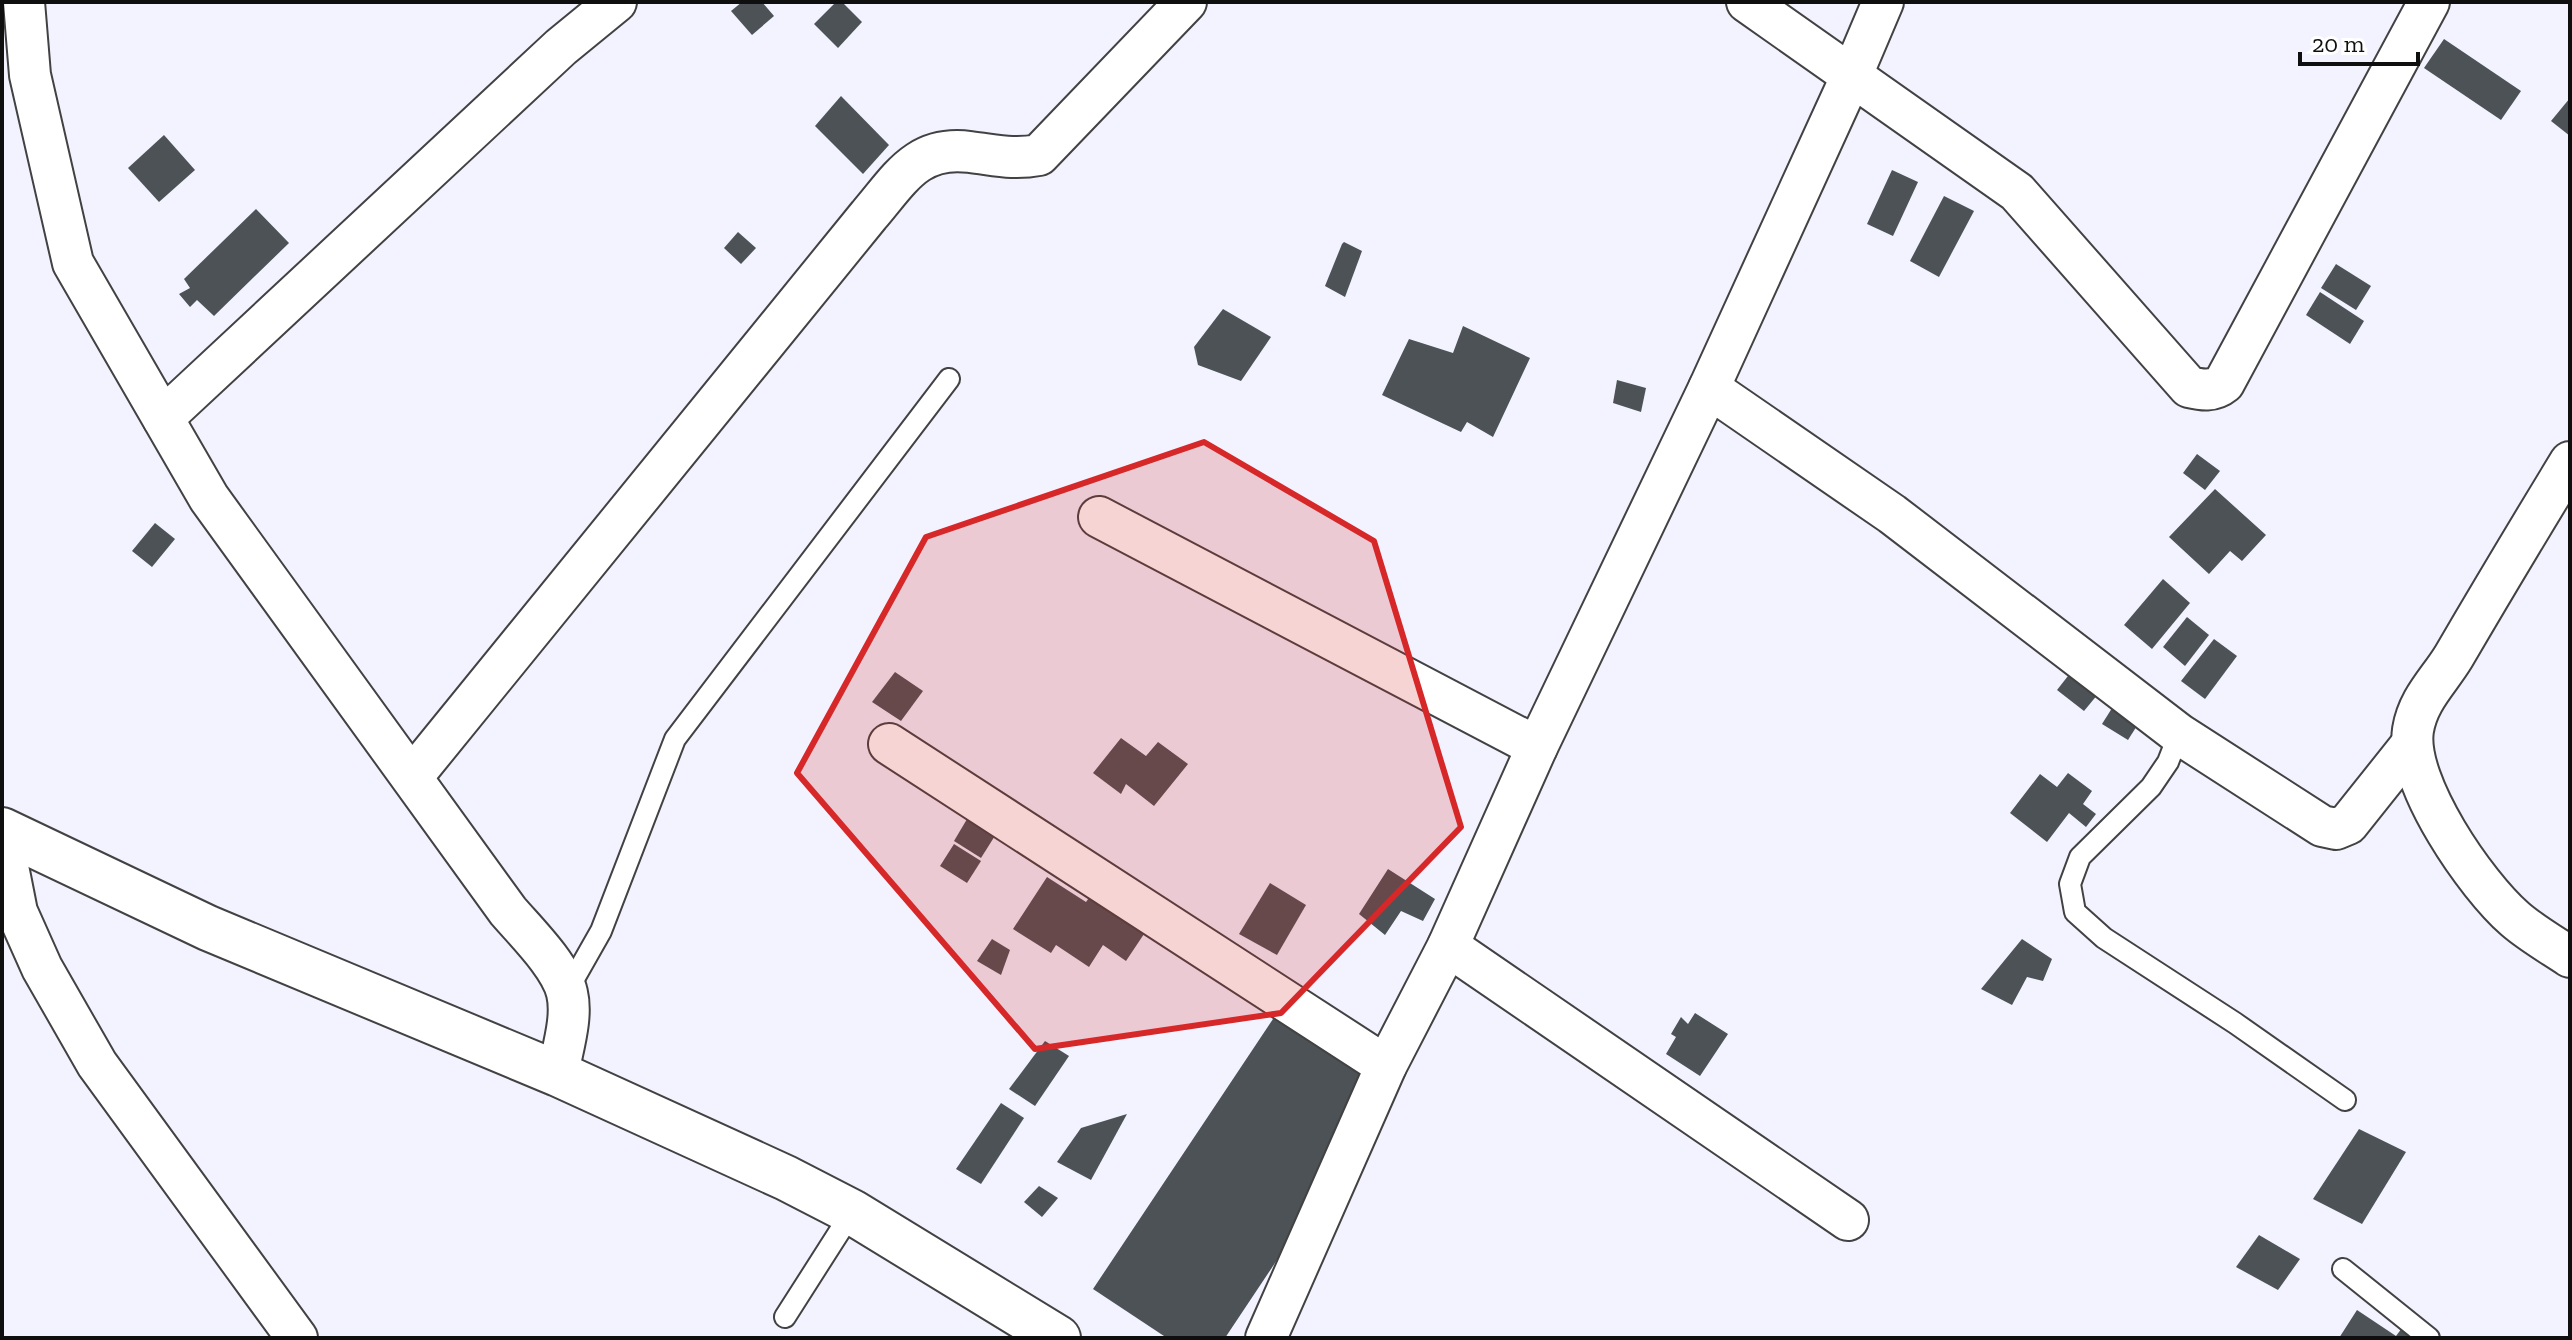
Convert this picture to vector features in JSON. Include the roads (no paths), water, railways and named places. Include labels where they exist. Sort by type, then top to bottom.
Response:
[{"type":"street","points":[[24,2],[30,75],[73,263],[209,498],[508,911],[554,968],[567,991],[569,1010],[558,1074]]},
{"type":"street","points":[[163,418],[561,47],[616,2]]},
{"type":"street","points":[[412,777],[910,167],[930,154],[965,151],[1016,159],[1039,155],[1186,2]]},
{"type":"street","points":[[1747,2],[2017,192],[2189,387],[2201,390],[2217,389],[2224,383],[2429,2]]},
{"type":"street","points":[[1266,1338],[1386,1066],[1448,946],[1537,747],[1709,388],[1883,2]]},
{"type":"street","points":[[1709,388],[1892,514],[2179,734],[2322,826],[2336,829],[2348,824],[2411,745]]},
{"type":"street","points":[[2570,462],[2447,667],[2422,700],[2411,745],[2423,785],[2440,823],[2486,890],[2515,919],[2570,957]]},
{"type":"street","points":[[1099,517],[1537,747]]},
{"type":"street","points":[[889,744],[1386,1066]]},
{"type":"street","points":[[2,833],[208,928],[558,1074],[786,1178],[852,1212],[1058,1338]]},
{"type":"street","points":[[2,833],[17,912],[42,968],[97,1064],[297,1338]]},
{"type":"street","points":[[1448,946],[1848,1220]]},
{"type":"lane","points":[[567,991],[601,931],[675,739],[949,379]]},
{"type":"lane","points":[[2179,734],[2168,762],[2151,787],[2080,857],[2070,884],[2075,912],[2104,938],[2235,1023],[2345,1100]]},
{"type":"lane","points":[[785,1317],[852,1212]]},
{"type":"lane","points":[[2343,1269],[2429,1338]]}]
